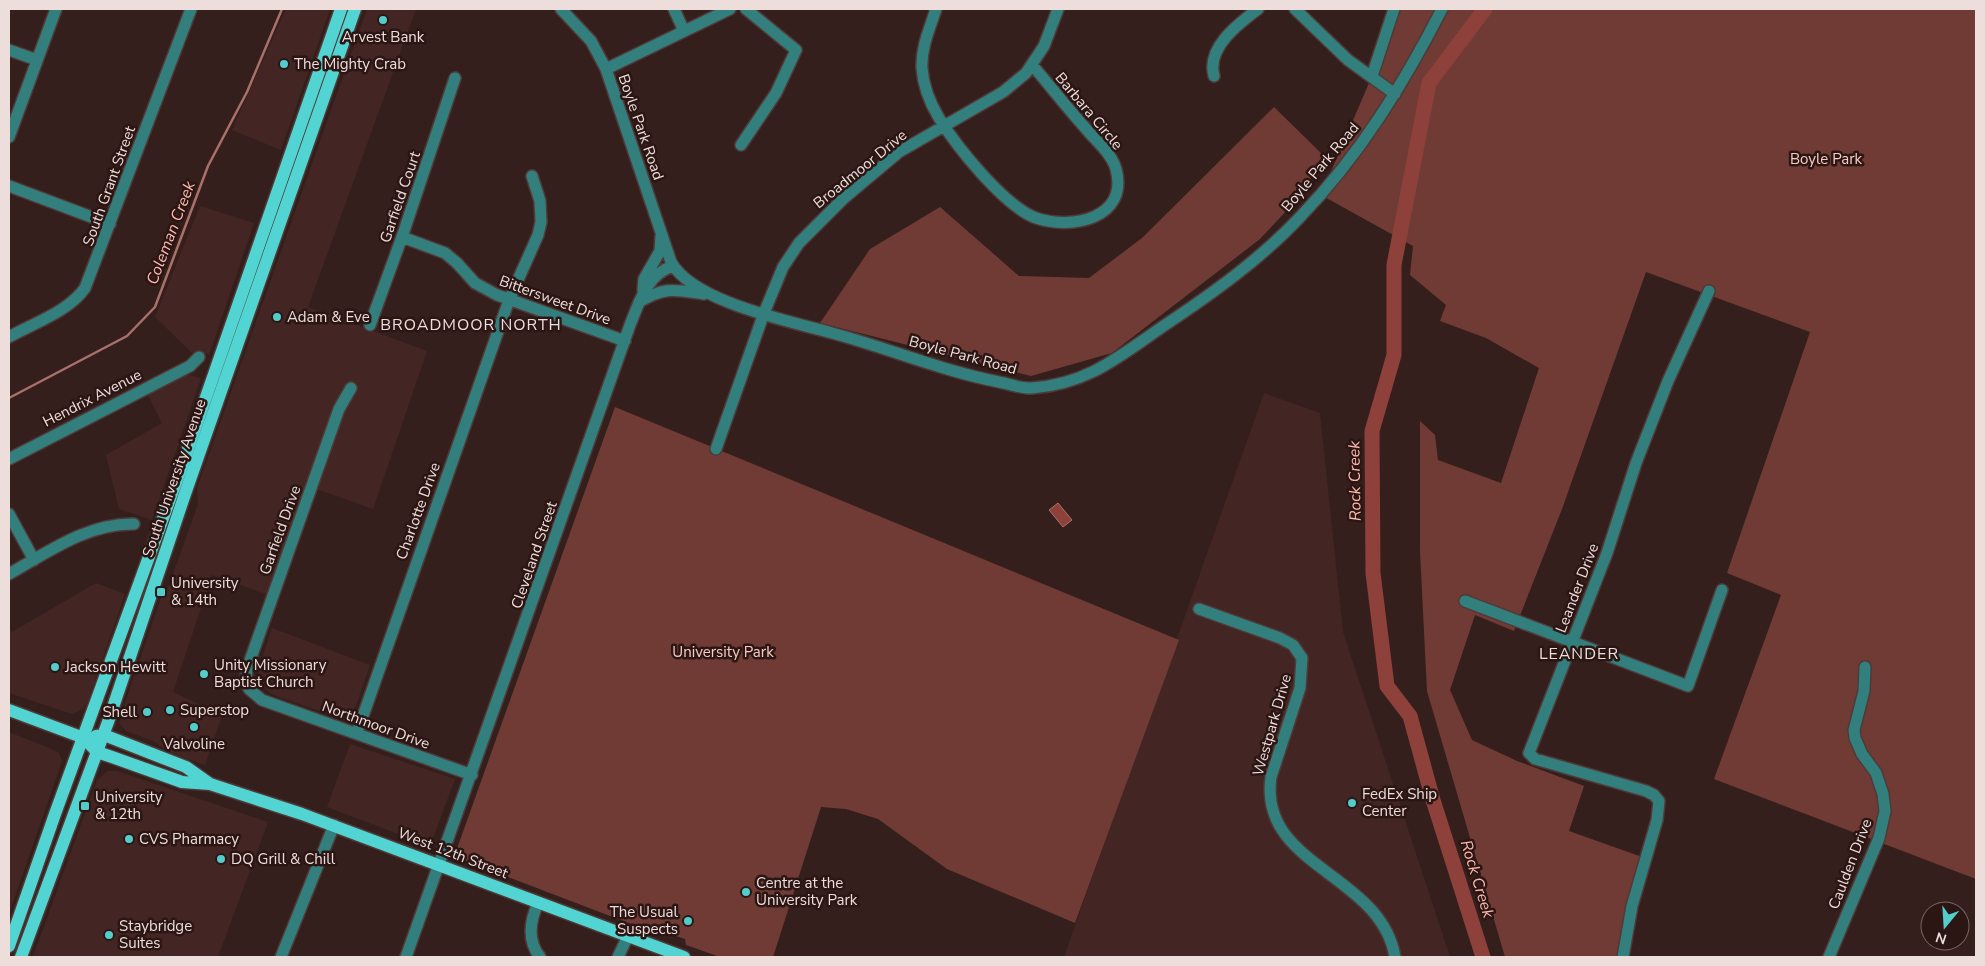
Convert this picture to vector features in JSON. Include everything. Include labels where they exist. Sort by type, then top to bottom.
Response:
[{"type":"main road","name":"South University Avenue","points":[[9,946],[56,811],[181,469],[342,9]]},
{"type":"main road","name":"South University Avenue","points":[[21,957],[104,735],[185,494],[355,9]]},
{"type":"main road","name":"West 12th Street","points":[[9,710],[84,738],[97,752],[182,782],[210,784],[334,825],[684,957]]},
{"type":"main road","name":"West 12th Street","points":[[84,738],[104,735],[186,767],[210,784]]},
{"type":"street","points":[[9,136],[56,9]]},
{"type":"street","name":"South Grant Street","points":[[9,337],[62,308],[79,296],[89,280],[191,9]]},
{"type":"street","name":"Boyle Park Road","points":[[561,9],[591,41],[606,69],[673,266],[689,281],[708,294],[764,313],[982,379],[1032,388],[1072,382],[1119,358],[1185,312],[1266,249],[1321,195],[1365,138],[1395,94],[1442,9]]},
{"type":"street","points":[[674,9],[684,31]]},
{"type":"street","points":[[606,69],[730,9]]},
{"type":"street","points":[[741,145],[776,93],[796,50],[746,9]]},
{"type":"street","name":"Barbara Circle","points":[[936,9],[923,51],[922,66],[929,96],[945,126],[975,166],[1024,212],[1041,219],[1066,224],[1086,222],[1100,214],[1116,193],[1118,181],[1115,166],[1100,145],[1032,66]]},
{"type":"street","name":"Broadmoor Drive","points":[[716,450],[764,313],[784,267],[799,243],[813,228],[899,152],[1004,92],[1032,66],[1044,46],[1058,9]]},
{"type":"street","points":[[1214,76],[1212,66],[1215,54],[1235,28],[1258,9]]},
{"type":"street","points":[[1295,9],[1348,60],[1395,94]]},
{"type":"street","points":[[1372,76],[1394,9]]},
{"type":"street","points":[[9,50],[37,60]]},
{"type":"street","name":"Garfield Court","points":[[370,325],[402,237],[455,78]]},
{"type":"street","name":"Charlotte Drive","points":[[357,733],[509,300],[540,228],[542,213],[532,176]]},
{"type":"street","points":[[9,186],[110,224]]},
{"type":"street","points":[[662,232],[660,251],[644,279],[641,297],[670,290],[708,294]]},
{"type":"street","name":"Bittersweet Drive","points":[[402,237],[445,253],[476,283],[509,300],[625,341]]},
{"type":"street","name":"Cleveland Street","points":[[406,957],[440,866],[641,297],[665,268],[673,266]]},
{"type":"street","name":"Leander Drive","points":[[1623,957],[1632,906],[1660,809],[1659,801],[1654,795],[1646,791],[1535,759],[1528,753],[1572,643],[1668,380],[1709,291]]},
{"type":"street","name":"Hendrix Avenue","points":[[9,459],[193,369],[199,357]]},
{"type":"street","name":"Garfield Drive","points":[[247,684],[246,669],[274,589],[339,409],[351,388]]},
{"type":"street","points":[[9,514],[34,560]]},
{"type":"street","points":[[9,574],[94,529],[117,524],[134,524]]},
{"type":"street","points":[[1465,601],[1688,686],[1722,590]]},
{"type":"street","name":"Westpark Drive","points":[[1199,609],[1280,638],[1293,645],[1302,658],[1300,688],[1271,777],[1270,792],[1274,814],[1282,832],[1294,848],[1351,889],[1368,905],[1390,938],[1395,957]]},
{"type":"street","name":"Caulden Drive","points":[[1829,957],[1879,838],[1885,811],[1884,794],[1876,773],[1862,754],[1855,738],[1854,730],[1864,691],[1865,668]]},
{"type":"street","name":"Northmoor Drive","points":[[247,684],[252,692],[262,700],[472,775]]},
{"type":"street","points":[[281,957],[334,825]]},
{"type":"street","points":[[538,903],[530,931],[533,945],[540,957]]},
{"type":"street","points":[[618,957],[628,936]]},
{"type":"shaded area","points":[[286,9],[330,9],[281,150],[232,130]]},
{"type":"shaded area","points":[[367,9],[416,9],[308,307],[427,351],[373,509],[311,487],[272,596],[212,575],[173,692],[222,715],[205,765],[171,753],[153,741],[126,731],[120,724],[120,717],[162,595],[167,591],[198,504],[197,488]]},
{"type":"shaded area","points":[[200,206],[254,223],[209,355],[201,352],[192,353],[155,317]]},
{"type":"shaded area","points":[[186,374],[201,378],[152,520],[119,509],[106,455],[162,423],[147,393]]},
{"type":"shaded area","points":[[1264,393],[1320,413],[1343,632],[1450,957],[1064,957]]},
{"type":"shaded area","points":[[1058,503],[1072,520],[1063,527],[1049,510]]},
{"type":"shaded area","points":[[96,583],[125,594],[87,704],[83,709],[72,714],[9,693],[9,626],[12,632]]},
{"type":"shaded area","points":[[272,628],[370,665],[352,717],[345,720],[271,694],[264,687],[258,670]]},
{"type":"shaded area","points":[[9,732],[54,750],[59,753],[62,761],[9,914]]},
{"type":"shaded area","points":[[350,744],[455,779],[430,846],[327,807]]},
{"type":"shaded area","points":[[108,771],[117,771],[268,822],[218,957],[33,957],[97,780]]},
{"type":"green space","name":"Boyle Park","points":[[1397,9],[1976,9],[1976,879],[1714,779],[1781,595],[1727,573],[1810,332],[1646,272],[1562,509],[1514,631],[1475,615],[1450,690],[1472,740],[1517,761],[1584,786],[1569,831],[1642,857],[1617,957],[1505,957],[1427,691],[1420,551],[1420,421],[1435,435],[1438,460],[1501,483],[1539,368],[1486,338],[1440,321],[1446,305],[1410,275],[1413,246],[1321,195],[1372,76]]},
{"type":"green space","points":[[1274,107],[1323,155],[1304,192],[1260,239],[1112,353],[1031,376],[820,323],[870,249],[940,207],[1019,276],[1089,278],[1142,238]]},
{"type":"green space","name":"University Park","points":[[615,407],[1179,640],[1075,923],[947,869],[878,819],[846,809],[821,807],[773,957],[720,957],[686,945],[685,939],[655,929],[652,932],[458,858],[455,854]]},
{"type":"waterway","name":"Coleman Creek","points":[[9,398],[127,336],[155,307],[208,166],[247,92],[282,9]]},
{"type":"waterway","name":"Rock Creek","points":[[1483,957],[1433,800],[1410,716],[1387,686],[1373,573],[1372,431],[1394,355],[1394,265],[1429,83],[1485,9]]},
{"type":"place","name":"Arvest Bank","points":[[383,20]]},
{"type":"place","name":"The Mighty Crab","points":[[284,64]]},
{"type":"place","name":"Adam & Eve","points":[[277,317]]},
{"type":"place","name":"University & 14th","points":[[161,592]]},
{"type":"place","name":"Jackson Hewitt","points":[[55,667]]},
{"type":"place","name":"Unity Missionary Baptist Church","points":[[204,674]]},
{"type":"place","name":"Superstop","points":[[170,710]]},
{"type":"place","name":"Shell","points":[[147,712]]},
{"type":"place","name":"Valvoline","points":[[194,727]]},
{"type":"place","name":"FedEx Ship Center","points":[[1352,803]]},
{"type":"place","name":"University & 12th","points":[[85,806]]},
{"type":"place","name":"CVS Pharmacy","points":[[129,839]]},
{"type":"place","name":"DQ Grill & Chill","points":[[221,859]]},
{"type":"place","name":"Centre at the University Park","points":[[746,892]]},
{"type":"place","name":"The Usual Suspects","points":[[688,921]]},
{"type":"place","name":"Staybridge Suites","points":[[109,935]]},
{"type":"district","name":"BROADMOOR NORTH","points":[[471,325]]},
{"type":"district","name":"LEANDER","points":[[1579,654]]}]
